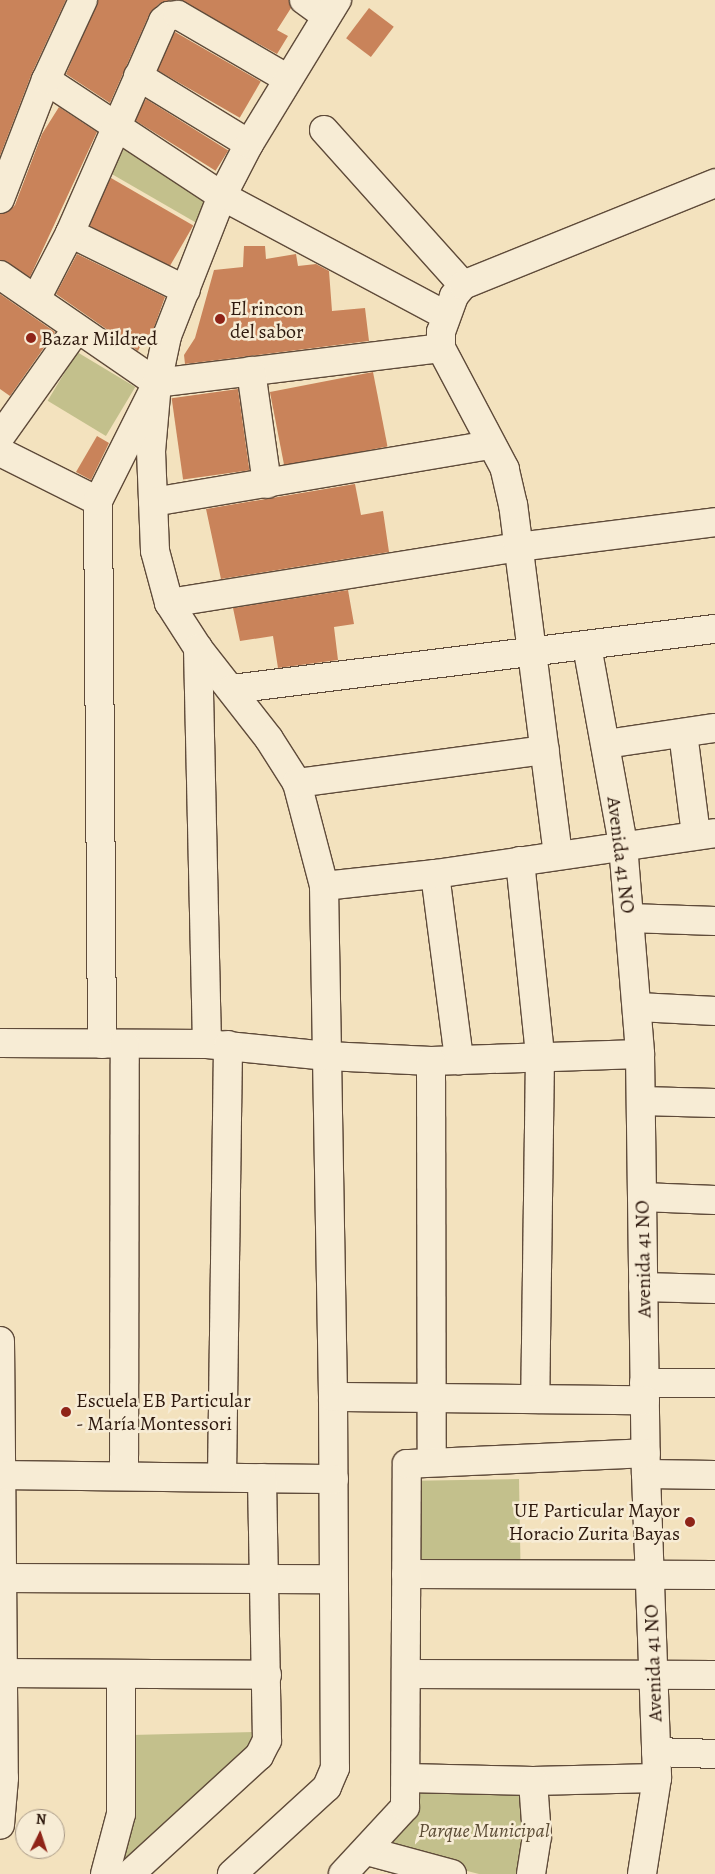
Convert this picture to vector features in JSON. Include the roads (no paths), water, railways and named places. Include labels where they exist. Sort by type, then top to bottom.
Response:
[{"type":"street","points":[[0,199],[46,80],[83,0]]},
{"type":"street","points":[[232,1874],[327,1787],[335,1768],[334,1397],[324,886],[297,783],[232,689],[198,648],[169,603],[155,551],[151,451],[157,383],[167,336],[222,196],[249,144],[288,79],[322,5]]},
{"type":"street","points":[[36,299],[70,233],[163,21],[169,16],[178,15],[288,79]]},
{"type":"street","points":[[138,76],[249,144]]},
{"type":"street","points":[[46,80],[222,196],[445,315]]},
{"type":"street","points":[[324,130],[463,285]]},
{"type":"street","points":[[558,855],[518,547],[505,469],[491,446],[442,348],[445,315],[454,296],[463,285],[715,184]]},
{"type":"street","points":[[70,233],[186,290]]},
{"type":"street","points":[[0,275],[36,299],[76,330],[157,383],[442,348]]},
{"type":"street","points":[[0,437],[76,330]]},
{"type":"street","points":[[251,371],[267,484]]},
{"type":"street","points":[[124,1476],[98,501],[157,383]]},
{"type":"street","points":[[153,502],[491,446]]},
{"type":"street","points":[[0,452],[98,501]]},
{"type":"street","points":[[169,603],[518,547],[715,522]]},
{"type":"street","points":[[232,689],[715,629]]},
{"type":"street","name":"Avenida 41 NO","points":[[586,646],[606,744],[623,845],[638,1007],[651,1675],[656,1765],[642,1874]]},
{"type":"street","points":[[198,648],[217,1045],[222,1477]]},
{"type":"street","points":[[606,744],[715,728]]},
{"type":"street","points":[[324,886],[435,874],[706,834],[683,732]]},
{"type":"street","points":[[297,783],[545,750]]},
{"type":"street","points":[[520,861],[540,1056],[536,1399]]},
{"type":"street","points":[[435,874],[459,1060]]},
{"type":"street","points":[[629,918],[715,921]]},
{"type":"street","points":[[638,1007],[715,1010]]},
{"type":"street","points":[[0,1043],[217,1045],[327,1056],[432,1061],[640,1054]]},
{"type":"street","points":[[432,1061],[432,1462]]},
{"type":"street","points":[[641,1101],[715,1103]]},
{"type":"street","points":[[642,1197],[715,1200]]},
{"type":"street","points":[[643,1287],[715,1289]]},
{"type":"street","points":[[0,1341],[3,1474],[2,1672],[4,1778],[0,1825]]},
{"type":"street","points":[[334,1397],[536,1399],[645,1391],[715,1383]]},
{"type":"street","points":[[343,1874],[367,1851],[403,1811],[406,1778],[406,1464],[432,1462],[646,1464],[715,1475]]},
{"type":"street","points":[[3,1474],[334,1479]]},
{"type":"street","points":[[130,1874],[264,1749],[267,1740],[267,1675],[262,1579],[262,1478]]},
{"type":"street","points":[[2,1565],[262,1579],[333,1579]]},
{"type":"street","points":[[406,1574],[715,1575]]},
{"type":"street","points":[[2,1672],[267,1675]]},
{"type":"street","points":[[105,1874],[121,1814],[121,1674]]},
{"type":"street","points":[[406,1674],[715,1675]]},
{"type":"street","points":[[406,1778],[533,1782],[656,1765],[715,1754]]},
{"type":"street","points":[[531,1874],[537,1836],[533,1782]]},
{"type":"street","points":[[367,1851],[452,1874]]},
{"type":"place","name":"El rincon del sabor","points":[[220,319]]},
{"type":"place","name":"Bazar Mildred","points":[[31,338]]},
{"type":"place","name":"Escuela EB Particular - María Montessori","points":[[66,1412]]},
{"type":"place","name":"UE Particular Mayor Horacio Zurita Bayas","points":[[690,1522]]},
{"type":"park label","name":"Parque Municipal","points":[[484,1830]]}]
